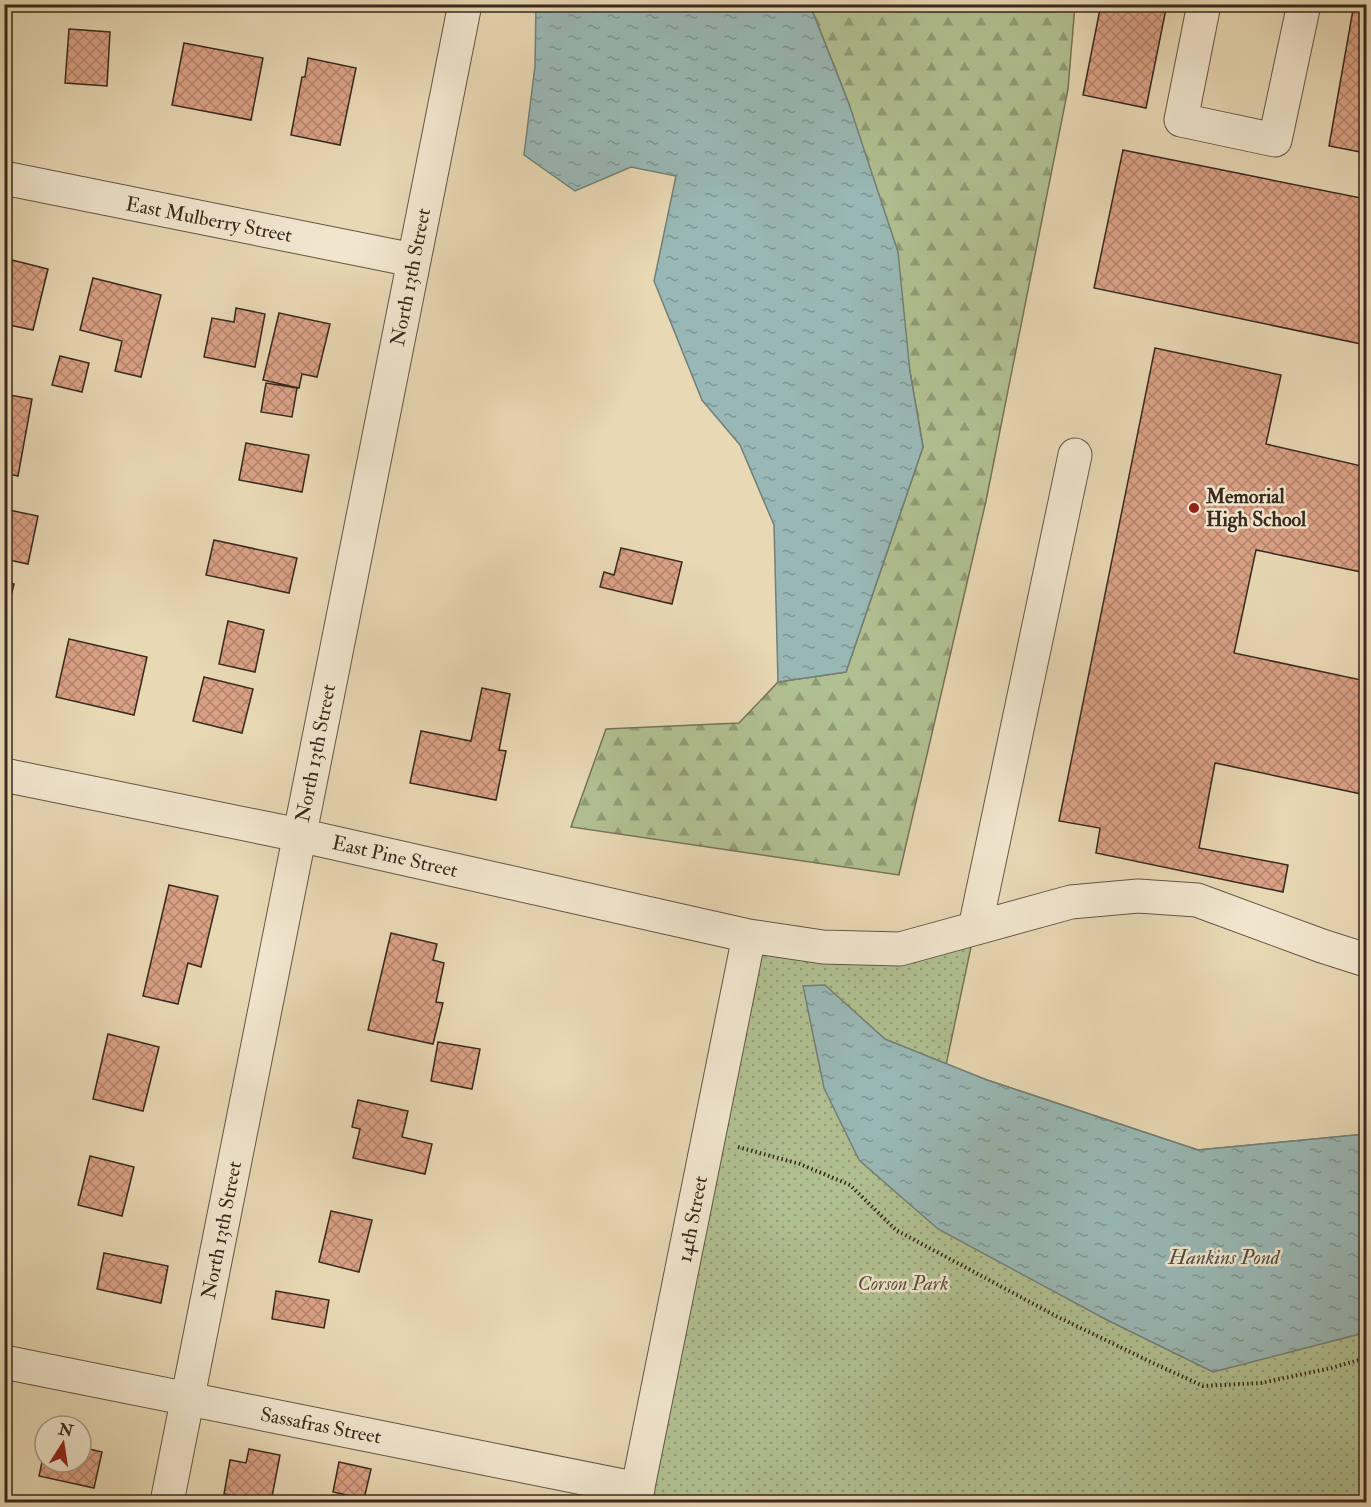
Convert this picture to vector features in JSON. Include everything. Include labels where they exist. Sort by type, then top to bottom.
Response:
[{"type":"street","name":"North 13th Street","points":[[167,1503],[465,4]]},
{"type":"street","points":[[1204,4],[1181,120],[1275,140],[1304,4]]},
{"type":"street","name":"East Mulberry Street","points":[[4,178],[413,260]]},
{"type":"street","points":[[975,928],[1074,455]]},
{"type":"street","name":"East Pine Street","points":[[4,775],[299,835],[749,936],[823,947],[900,949],[1071,902],[1138,896],[1197,900],[1366,960]]},
{"type":"street","name":"14th Street","points":[[637,1496],[749,936]]},
{"type":"street","name":"Sassafras Street","points":[[4,1362],[188,1398],[637,1496]]},
{"type":"path","points":[[708,1140],[800,1164],[850,1185],[896,1230],[1056,1316],[1203,1386],[1261,1383],[1366,1358]]},
{"type":"green space","points":[[810,5],[1075,5],[1068,89],[986,501],[899,875],[571,827],[606,729],[739,723],[778,682],[846,672],[923,447],[910,372],[849,104]]},
{"type":"green space","name":"Corson Park","points":[[975,928],[946,1065],[1198,1150],[1366,1134],[1366,1502],[635,1502],[749,936],[823,947]]},
{"type":"water","points":[[536,5],[810,5],[849,104],[898,252],[910,372],[923,447],[846,672],[778,682],[774,525],[740,445],[702,400],[654,281],[676,176],[631,167],[575,191],[524,155],[535,66]]},
{"type":"water","name":"Hankins Pond","points":[[825,985],[885,1039],[987,1080],[1198,1150],[1366,1134],[1366,1330],[1356,1335],[1213,1372],[1107,1320],[938,1229],[859,1160],[824,1088],[803,986]]},
{"type":"building","points":[[1101,4],[1167,4],[1146,108],[1083,95]]},
{"type":"building","points":[[1354,4],[1366,4],[1366,153],[1329,146]]},
{"type":"building","points":[[69,29],[110,32],[107,86],[65,83]]},
{"type":"building","points":[[184,43],[263,58],[251,120],[172,105]]},
{"type":"building","points":[[308,58],[356,68],[340,145],[291,135]]},
{"type":"building","points":[[1123,150],[1366,199],[1366,345],[1094,288]]},
{"type":"building","points":[[12,260],[48,269],[33,330],[4,324],[4,292]]},
{"type":"building","points":[[93,278],[161,295],[141,377],[115,371],[122,341],[80,330]]},
{"type":"building","points":[[236,308],[265,314],[255,367],[204,357],[212,318],[234,322]]},
{"type":"building","points":[[279,313],[330,324],[317,377],[302,374],[299,388],[263,380]]},
{"type":"building","points":[[1155,348],[1281,375],[1266,444],[1366,467],[1366,573],[1256,550],[1234,653],[1366,681],[1366,795],[1215,763],[1199,848],[1288,865],[1283,892],[1096,853],[1100,828],[1059,821]]},
{"type":"building","points":[[60,356],[89,363],[82,392],[52,385]]},
{"type":"building","points":[[266,383],[297,388],[292,417],[261,412]]},
{"type":"building","points":[[4,394],[32,399],[18,476],[4,473]]},
{"type":"building","points":[[246,443],[309,455],[302,492],[239,480]]},
{"type":"building","points":[[4,509],[38,516],[28,564],[4,559]]},
{"type":"building","points":[[214,540],[297,558],[289,593],[206,575]]},
{"type":"building","points":[[621,548],[682,562],[672,604],[600,587],[604,572],[614,575]]},
{"type":"building","points":[[4,581],[14,584],[4,625]]},
{"type":"building","points":[[228,621],[264,630],[255,672],[219,664]]},
{"type":"building","points":[[69,639],[147,657],[134,715],[56,697]]},
{"type":"building","points":[[204,677],[253,689],[242,733],[193,721]]},
{"type":"building","points":[[482,688],[510,694],[499,750],[506,751],[496,800],[410,783],[421,731],[471,741]]},
{"type":"building","points":[[169,885],[218,896],[201,967],[188,963],[178,1004],[143,996]]},
{"type":"building","points":[[391,933],[437,944],[433,960],[444,963],[436,1002],[443,1003],[433,1044],[368,1030]]},
{"type":"building","points":[[108,1034],[159,1047],[143,1111],[93,1099]]},
{"type":"building","points":[[438,1042],[480,1049],[472,1089],[431,1081]]},
{"type":"building","points":[[358,1100],[408,1111],[402,1137],[432,1144],[425,1174],[353,1158],[360,1129],[352,1127]]},
{"type":"building","points":[[90,1156],[134,1167],[122,1216],[78,1205]]},
{"type":"building","points":[[331,1211],[372,1220],[359,1272],[319,1262]]},
{"type":"building","points":[[104,1253],[168,1266],[161,1303],[97,1289]]},
{"type":"building","points":[[276,1291],[329,1300],[324,1328],[272,1319]]},
{"type":"building","points":[[249,1449],[280,1455],[271,1502],[224,1494],[230,1460],[246,1463]]},
{"type":"building","points":[[93,1450],[102,1452],[94,1488],[39,1476],[39,1474],[93,1474]]},
{"type":"building","points":[[339,1462],[371,1469],[364,1499],[333,1492]]},
{"type":"place","name":"Memorial High School","points":[[1194,508]]}]
